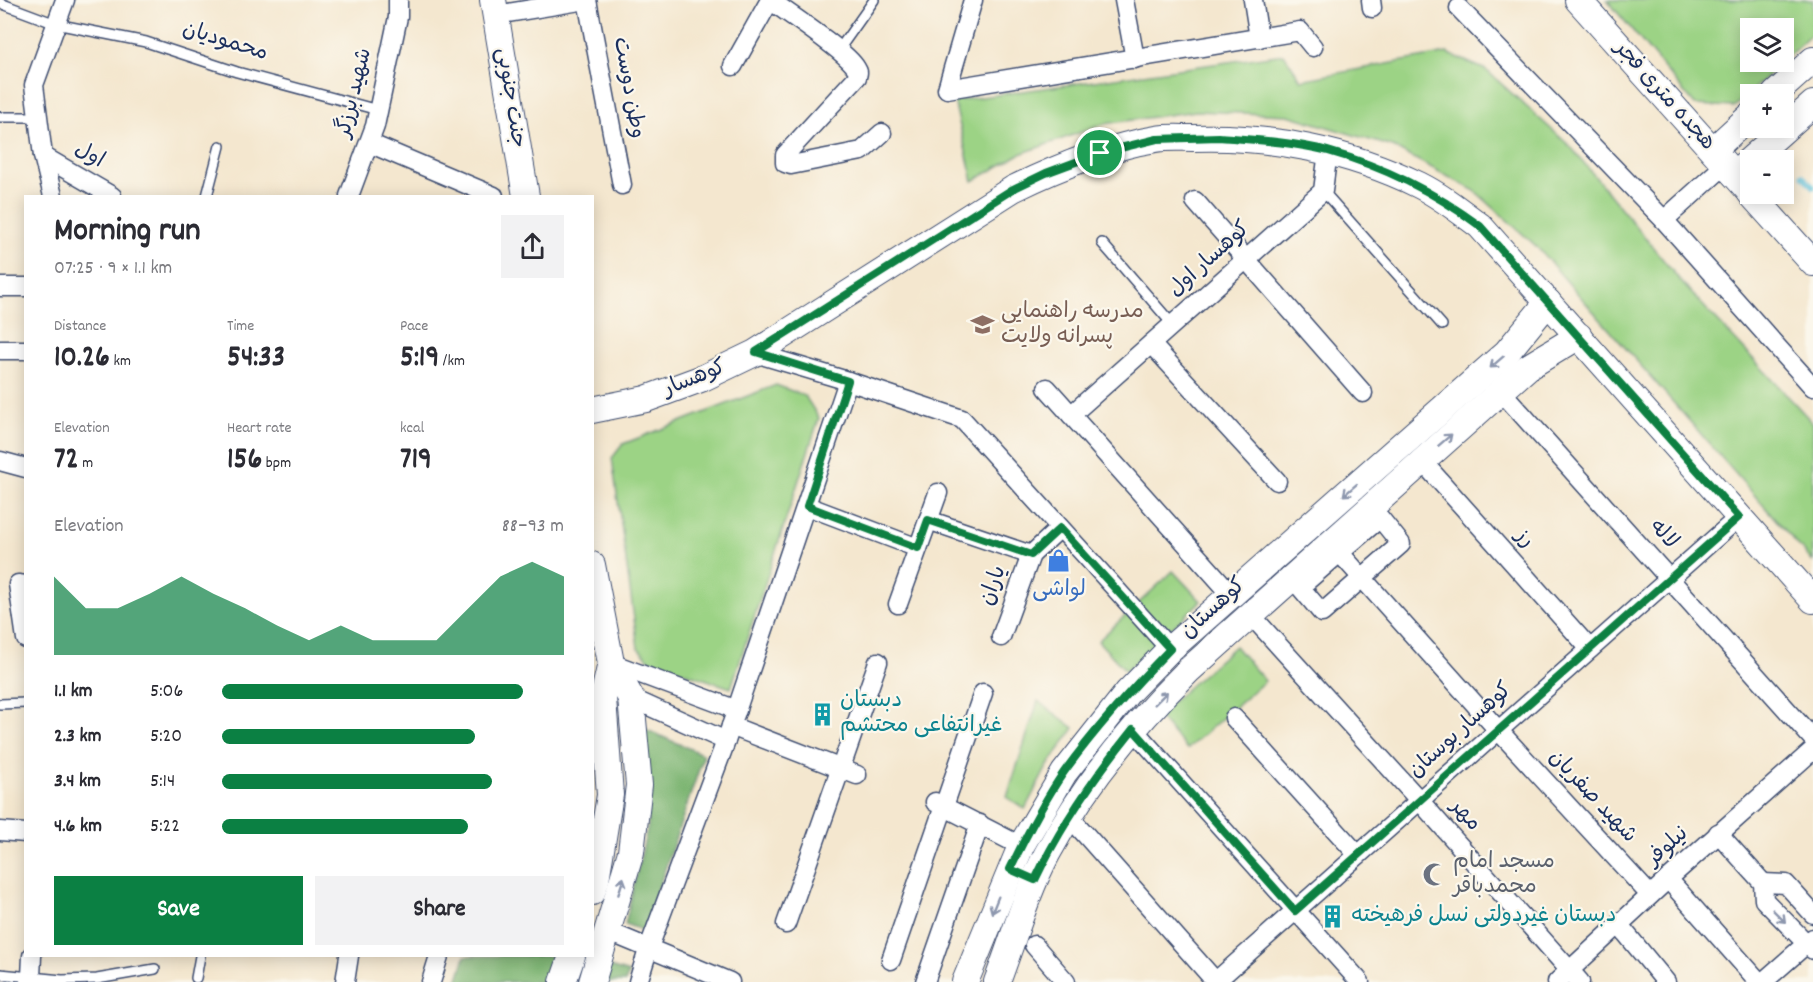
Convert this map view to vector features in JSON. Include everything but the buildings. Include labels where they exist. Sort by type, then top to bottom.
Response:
[{"type":"main road","name":"هجده متری فجر","points":[[1578,0],[1813,263]]},
{"type":"main road","name":"جنت جنوبی","points":[[494,7],[526,195]]},
{"type":"main road","points":[[1785,84],[1813,60]]},
{"type":"main road","points":[[1735,175],[1813,104]]},
{"type":"main road","name":"کوهسار","points":[[594,410],[655,396],[703,378],[756,352],[1013,189],[1046,173],[1100,153],[1157,139],[1219,137],[1280,142],[1328,151],[1418,185],[1449,202],[1480,226],[1813,600]]},
{"type":"main road","points":[[1735,175],[1744,138]]},
{"type":"main road","name":"کوهستان","points":[[965,982],[1021,846],[1064,773],[1128,692],[1170,649],[1231,594],[1508,352],[1548,302]]},
{"type":"main road","points":[[1528,327],[1542,322],[1553,328],[1558,340],[1551,353]]},
{"type":"main road","name":"کوهستان","points":[[997,982],[1035,880],[1069,816],[1099,772],[1151,708],[1250,614],[1335,548],[1422,461],[1528,367],[1579,336]]},
{"type":"main road","points":[[592,982],[631,852],[639,785],[631,698],[611,663],[594,582]]},
{"type":"main road","points":[[594,886],[610,795],[603,698],[611,663]]},
{"type":"main road","points":[[1010,869],[1035,880]]},
{"type":"main road","points":[[563,982],[572,957]]},
{"type":"street","points":[[53,195],[43,156],[34,85],[65,0]]},
{"type":"street","name":"شهید برزگر","points":[[349,195],[369,143],[378,110],[398,17],[398,0]]},
{"type":"street","points":[[494,7],[587,0]]},
{"type":"street","name":"وطن دوست","points":[[587,0],[621,185]]},
{"type":"street","points":[[733,66],[770,0],[838,51],[855,66],[858,73],[857,77],[785,155],[785,163],[791,165],[861,151],[882,133]]},
{"type":"street","points":[[973,0],[947,88],[1300,31],[1313,47]]},
{"type":"street","points":[[1124,0],[1135,59]]},
{"type":"street","points":[[1253,0],[1259,38]]},
{"type":"street","points":[[1459,8],[1664,220],[1813,387]]},
{"type":"street","points":[[369,143],[492,195]]},
{"type":"street","points":[[1323,191],[1328,151]]},
{"type":"street","name":"اول","points":[[43,156],[110,195]]},
{"type":"street","points":[[1664,220],[1735,175]]},
{"type":"street","name":"کوهسار اول","points":[[1071,415],[1323,191]]},
{"type":"street","points":[[1195,201],[1363,393]]},
{"type":"street","points":[[0,287],[24,286]]},
{"type":"street","points":[[1151,345],[1277,481]]},
{"type":"street","points":[[0,350],[24,350]]},
{"type":"street","points":[[756,352],[962,419],[1170,649]]},
{"type":"street","points":[[638,982],[731,726],[848,381]]},
{"type":"street","points":[[1047,388],[1231,594]]},
{"type":"street","name":"لاله","points":[[1501,391],[1813,739]]},
{"type":"street","points":[[0,461],[24,467]]},
{"type":"street","name":"رز","points":[[1422,461],[1590,649]]},
{"type":"street","points":[[898,604],[938,493]]},
{"type":"street","points":[[807,506],[918,548]]},
{"type":"street","name":"کوهسار بوستان","points":[[1216,982],[1739,517]]},
{"type":"street","points":[[1380,518],[1401,544],[1362,578],[1322,613],[1300,587],[1335,548],[1380,518]]},
{"type":"street","points":[[928,520],[1031,555]]},
{"type":"street","name":"یاران","points":[[1001,637],[1031,555],[1060,528]]},
{"type":"street","name":"شهید صفریان","points":[[1335,548],[1650,895]]},
{"type":"street","points":[[15,584],[24,629]]},
{"type":"street","name":"مهر","points":[[1250,614],[1419,800],[1569,978]]},
{"type":"street","points":[[786,924],[848,772],[878,662]]},
{"type":"street","points":[[611,663],[731,726]]},
{"type":"street","points":[[891,960],[938,803],[983,693]]},
{"type":"street","points":[[631,698],[731,726],[848,772]]},
{"type":"street","points":[[1234,718],[1358,855]]},
{"type":"street","points":[[1133,729],[1360,982]]},
{"type":"street","name":"نیلوفر","points":[[1569,978],[1650,895],[1813,750]]},
{"type":"street","points":[[938,803],[1021,846]]},
{"type":"street","points":[[1069,816],[1216,982]]},
{"type":"street","points":[[925,982],[980,824]]},
{"type":"street","points":[[0,831],[24,833]]},
{"type":"street","points":[[1668,879],[1761,982],[1811,944],[1764,900],[1763,883],[1718,833]]},
{"type":"street","points":[[1763,883],[1786,884],[1813,914]]},
{"type":"street","points":[[1619,925],[1666,982]]},
{"type":"street","points":[[607,931],[648,950],[730,982]]},
{"type":"street","points":[[1034,945],[1065,982]]},
{"type":"street","points":[[30,979],[32,957]]},
{"type":"street","points":[[345,982],[349,957]]},
{"type":"street","points":[[431,982],[439,957]]},
{"type":"lane","points":[[838,51],[874,0]]},
{"type":"lane","name":"محمودیان","points":[[0,3],[56,24],[146,42],[237,72],[378,110]]},
{"type":"lane","points":[[0,117],[37,117]]},
{"type":"lane","points":[[207,195],[220,146]]},
{"type":"lane","points":[[1323,191],[1442,325]]},
{"type":"lane","points":[[1102,243],[1173,325]]},
{"type":"lane","points":[[0,704],[24,703]]},
{"type":"lane","points":[[196,978],[200,957]]},
{"type":"lane","points":[[0,974],[30,979],[97,979],[155,969]]},
{"type":"green space","points":[[1607,0],[1813,0],[1813,33],[1794,51],[1794,18],[1740,18],[1740,72],[1771,72],[1759,84],[1740,84],[1740,101],[1734,107],[1695,105]]},
{"type":"green space","points":[[1447,53],[1486,70],[1571,147],[1683,284],[1813,423],[1813,562],[1536,246],[1475,191],[1393,147],[1288,115],[1196,111],[1104,124],[1020,154],[973,181],[954,101],[1284,54],[1301,80]]},
{"type":"green space","points":[[776,385],[805,396],[819,418],[731,688],[651,661],[638,648],[612,458],[623,444]]},
{"type":"green space","points":[[1173,571],[1201,601],[1126,671],[1098,641]]},
{"type":"green space","points":[[1235,646],[1265,681],[1187,749],[1157,715]]},
{"type":"green space","points":[[1038,701],[1074,728],[1047,767],[1025,809],[1007,797]]},
{"type":"green space","points":[[640,727],[704,755],[644,931],[625,924],[648,825]]},
{"type":"green space","points":[[465,957],[552,957],[542,982],[457,982]]},
{"type":"green space","points":[[607,966],[629,973],[625,982],[603,982]]},
{"type":"waterway","points":[[1802,175],[1813,187]]},
{"type":"place","name":"مدرسه راهنمایی پسرانه ولایت","points":[[983,325]]},
{"type":"place","name":"لواشی","points":[[1059,561]]},
{"type":"place","name":"دبستان غیرانتفاعی محتشم","points":[[822,714]]},
{"type":"place","name":"مسجد امام محمدباقر","points":[[1435,875]]},
{"type":"place","name":"دبستان غیردولتی نسل فرهیخته","points":[[1333,916]]},
{"type":"route","points":[[1219,137],[1280,142],[1328,151],[1418,185],[1449,202],[1480,226],[1739,517],[1295,911],[1133,729],[1099,772],[1069,816],[1035,880],[1010,869],[1064,773],[1128,692],[1170,649],[1060,528],[1031,555],[928,520],[918,548],[807,506],[848,381],[756,352],[1013,189],[1046,173],[1100,153],[1157,139],[1219,137]]}]
